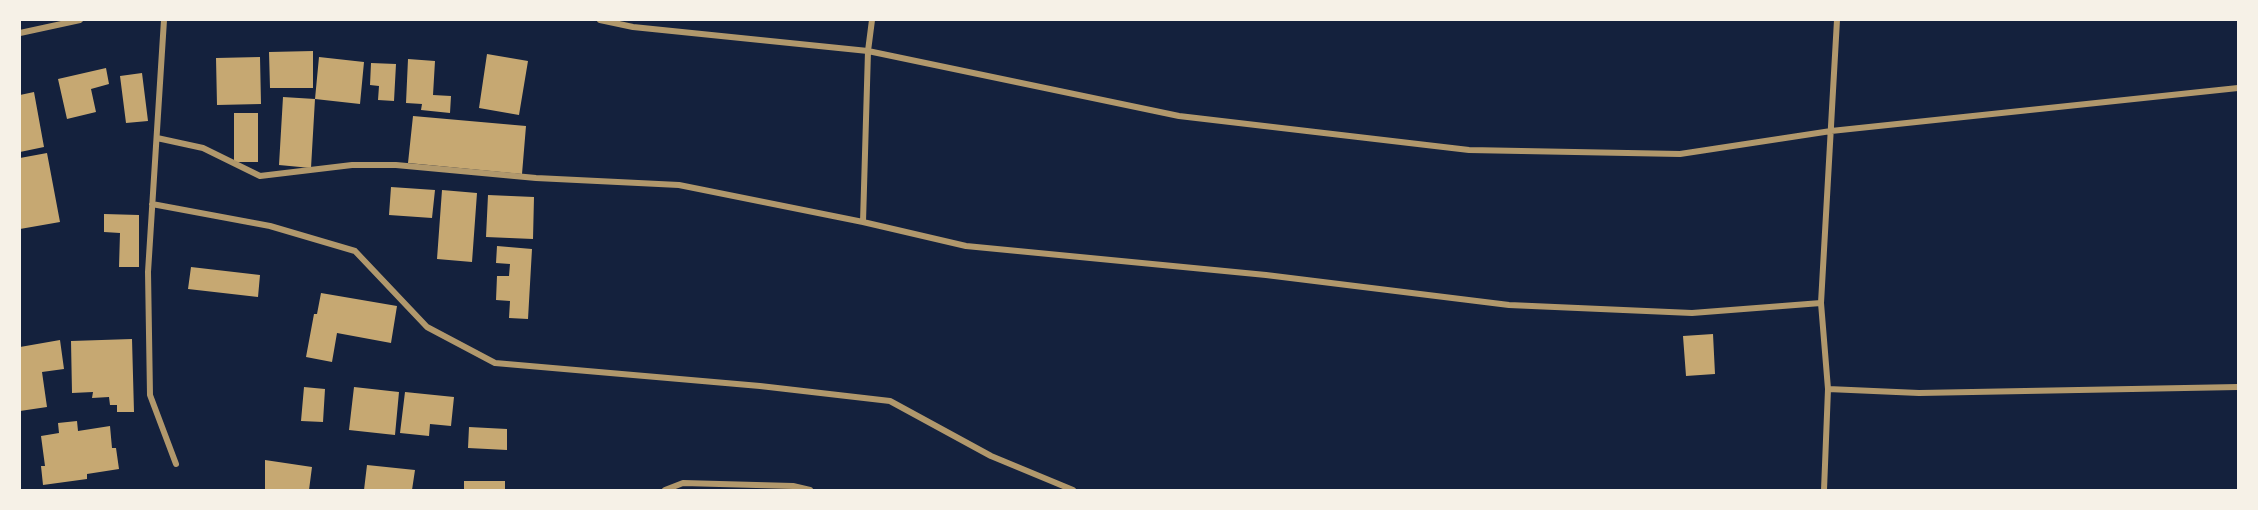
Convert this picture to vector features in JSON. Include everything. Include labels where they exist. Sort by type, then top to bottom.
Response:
[{"type":"street","points":[[20,33],[80,20]]},
{"type":"street","points":[[164,20],[148,272],[150,395],[176,464]]},
{"type":"street","points":[[600,20],[633,27],[868,51],[1179,116],[1469,150],[1680,154],[1831,132],[2238,88]]},
{"type":"street","points":[[863,222],[868,51],[872,20]]},
{"type":"street","points":[[1824,490],[1828,389],[1821,303],[1837,20]]},
{"type":"street","points":[[157,138],[203,148],[260,176],[352,165],[396,165],[536,178],[679,185],[863,222],[966,246],[1266,274],[1509,305],[1692,314],[1821,303]]},
{"type":"street","points":[[152,204],[270,226],[355,251],[427,327],[495,363],[760,386],[890,400],[992,456],[1073,490]]},
{"type":"street","points":[[1828,389],[1919,393],[2238,387]]},
{"type":"street","points":[[665,490],[683,483],[793,486],[810,490]]},
{"type":"building","points":[[313,51],[313,88],[270,88],[269,52]]},
{"type":"building","points":[[487,54],[528,61],[519,115],[479,108]]},
{"type":"building","points":[[260,57],[261,104],[217,105],[216,58]]},
{"type":"building","points":[[319,57],[364,62],[360,104],[315,99]]},
{"type":"building","points":[[408,59],[435,61],[433,95],[451,96],[450,113],[421,110],[422,104],[406,103]]},
{"type":"building","points":[[371,63],[396,64],[394,101],[378,100],[379,86],[370,85]]},
{"type":"building","points":[[106,68],[109,84],[91,89],[96,112],[67,119],[58,79]]},
{"type":"building","points":[[142,73],[148,121],[126,123],[120,76]]},
{"type":"building","points":[[34,92],[44,147],[20,152],[20,95]]},
{"type":"building","points":[[283,97],[315,99],[311,168],[279,165]]},
{"type":"building","points":[[234,113],[258,113],[258,162],[234,162]]},
{"type":"building","points":[[413,116],[526,126],[522,174],[408,163]]},
{"type":"building","points":[[47,153],[60,222],[20,229],[20,158]]},
{"type":"building","points":[[391,187],[435,190],[432,218],[389,215]]},
{"type":"building","points":[[442,190],[477,193],[472,262],[437,259]]},
{"type":"building","points":[[488,195],[534,197],[533,239],[486,237]]},
{"type":"building","points":[[104,214],[139,215],[139,267],[119,267],[120,233],[104,232]]},
{"type":"building","points":[[497,246],[532,249],[528,319],[509,318],[510,301],[496,300],[497,276],[509,276],[510,264],[496,263]]},
{"type":"building","points":[[191,267],[260,275],[258,297],[188,289]]},
{"type":"building","points":[[321,293],[397,306],[391,343],[337,333],[332,362],[306,357],[314,314],[317,314]]},
{"type":"building","points":[[1713,334],[1715,374],[1686,376],[1683,336]]},
{"type":"building","points":[[132,339],[134,412],[117,412],[117,405],[110,405],[109,397],[92,398],[93,392],[72,393],[71,341]]},
{"type":"building","points":[[60,340],[64,369],[42,372],[47,407],[20,411],[20,347]]},
{"type":"building","points":[[304,387],[325,389],[323,422],[301,421]]},
{"type":"building","points":[[354,387],[399,392],[395,435],[349,430]]},
{"type":"building","points":[[405,392],[454,397],[451,426],[430,424],[429,436],[400,433]]},
{"type":"building","points":[[77,421],[78,431],[110,426],[112,448],[116,448],[119,469],[87,474],[87,479],[43,485],[41,466],[45,466],[41,436],[59,433],[58,423]]},
{"type":"building","points":[[469,427],[507,429],[507,450],[468,448]]},
{"type":"building","points":[[265,460],[312,467],[309,490],[265,490]]},
{"type":"building","points":[[367,465],[415,470],[412,490],[364,490]]},
{"type":"building","points":[[464,481],[505,481],[505,490],[464,490]]}]
